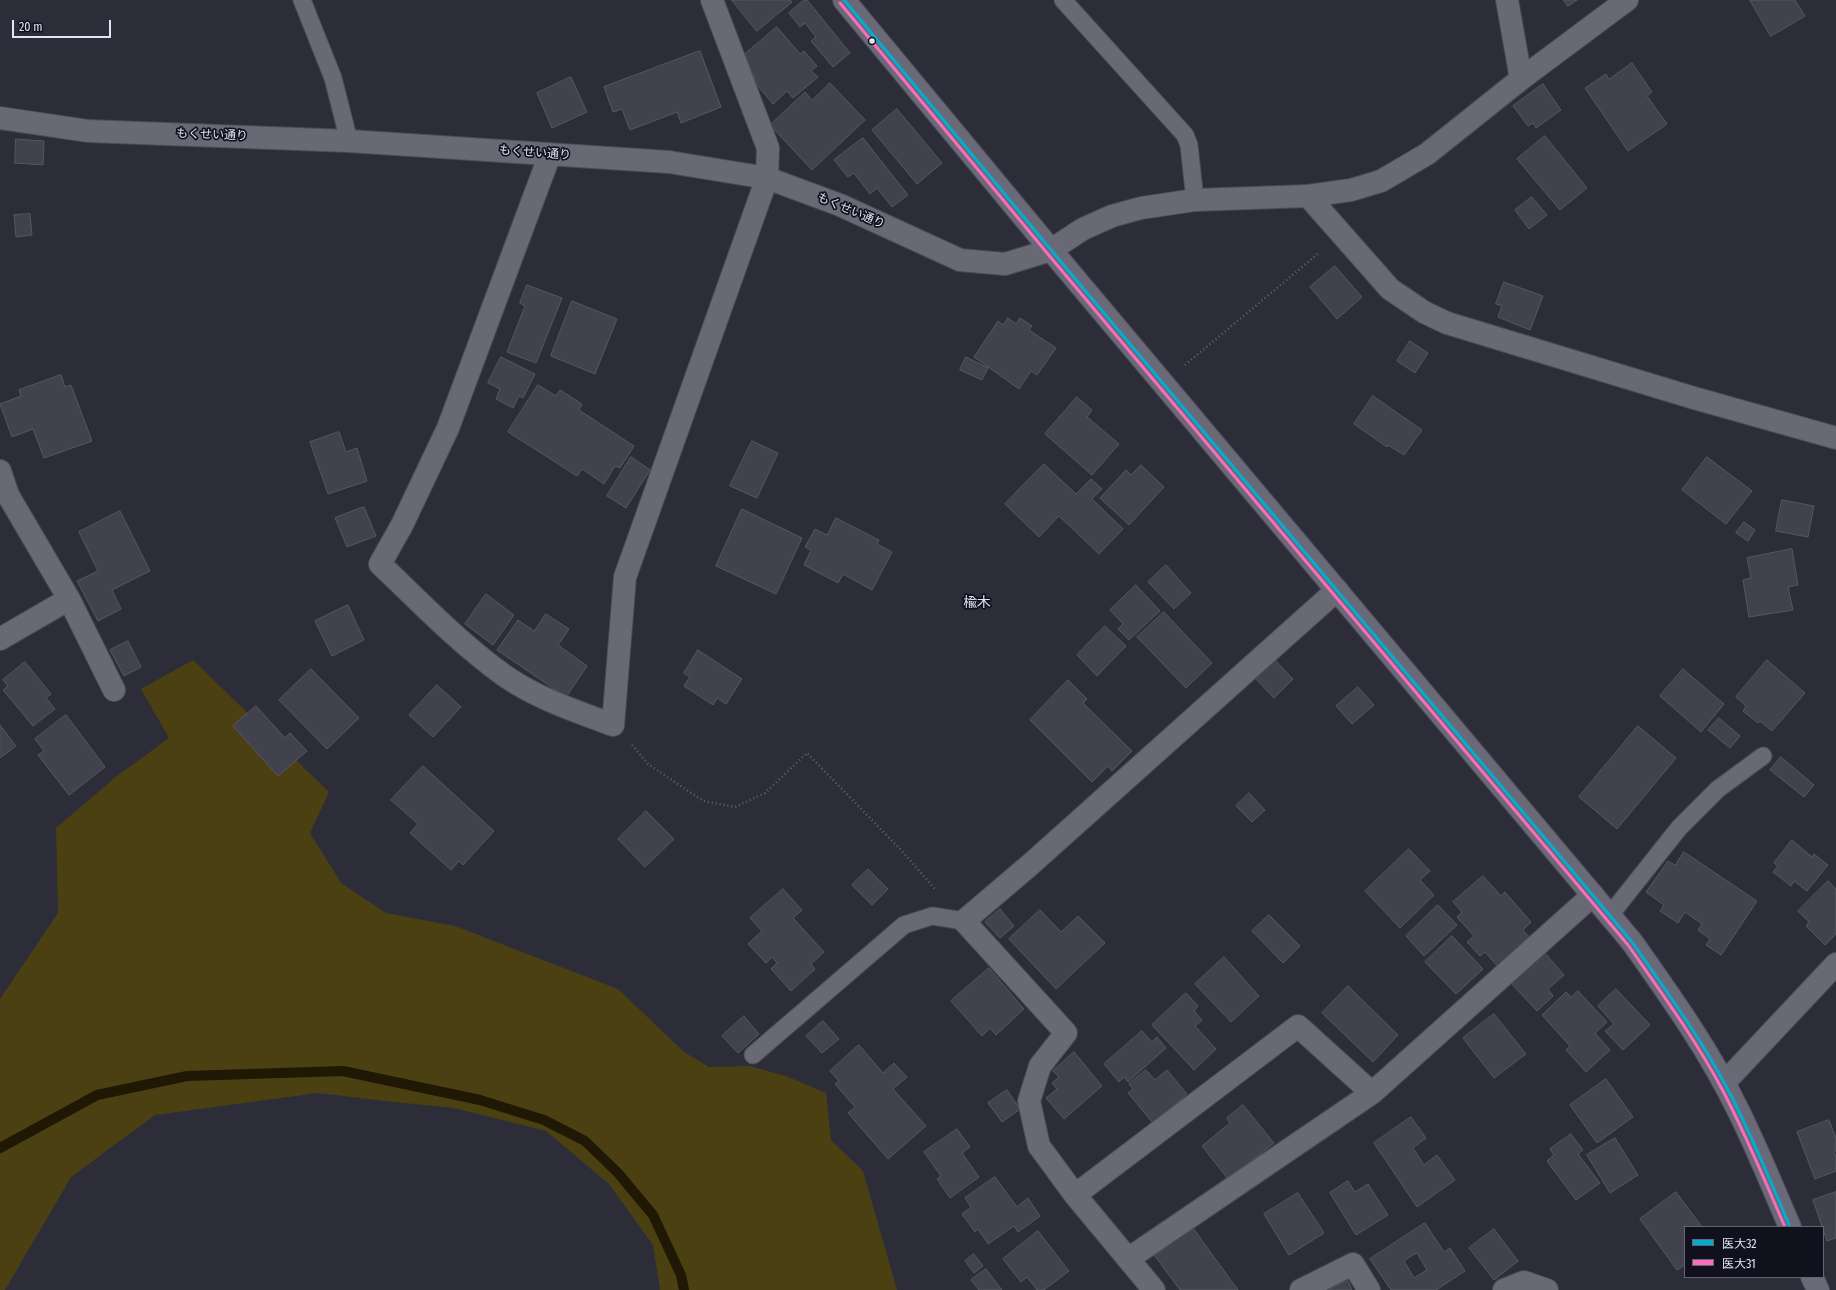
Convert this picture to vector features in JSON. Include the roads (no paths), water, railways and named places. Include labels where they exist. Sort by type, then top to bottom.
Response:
[{"type":"main road","points":[[844,0],[1051,250],[1632,942],[1682,1013],[1724,1083],[1738,1110],[1790,1226]]},
{"type":"main road","points":[[1812,1278],[1818,1290]]},
{"type":"street","points":[[550,154],[448,428],[402,525],[380,564],[450,630],[506,676],[554,704],[613,725],[624,577],[767,178],[768,148],[712,0]]},
{"type":"street","points":[[1507,0],[1521,79]]},
{"type":"street","name":"もくせい通り","points":[[0,118],[88,131],[349,141],[669,162],[767,178],[840,205],[960,260],[1005,264],[1051,250],[1083,229],[1112,216],[1141,208],[1195,200],[1308,196],[1351,190],[1381,181],[1427,154],[1521,79],[1627,0]]},
{"type":"street","points":[[1308,196],[1390,289],[1424,312],[1447,323],[1694,398],[1836,438]]},
{"type":"street","points":[[0,471],[8,495],[69,599],[114,690]]},
{"type":"street","points":[[1154,1290],[1075,1195],[1039,1146],[1029,1101],[1040,1066],[1066,1033],[964,921],[1031,864],[1337,590]]},
{"type":"street","points":[[0,638],[69,599]]},
{"type":"street","points":[[1128,1259],[1372,1093],[1593,895]]},
{"type":"street","points":[[1724,1083],[1836,964]]},
{"type":"street","points":[[1075,1195],[1298,1026],[1372,1093]]},
{"type":"street","points":[[1301,1290],[1353,1264],[1369,1290]]},
{"type":"street","points":[[1504,1290],[1524,1282],[1546,1290]]},
{"type":"lane","points":[[302,0],[333,78],[349,141]]},
{"type":"lane","points":[[1063,0],[1184,135],[1189,145],[1195,200]]},
{"type":"lane","points":[[1610,916],[1679,828],[1718,789],[1763,756]]},
{"type":"lane","points":[[754,1055],[904,925],[932,916],[964,921]]},
{"type":"waterway","points":[[0,1148],[97,1095],[187,1076],[343,1071],[480,1100],[544,1120],[585,1141],[618,1173],[653,1215],[681,1275],[684,1290]]},
{"type":"district","name":"楡木","points":[[977,603]]}]
